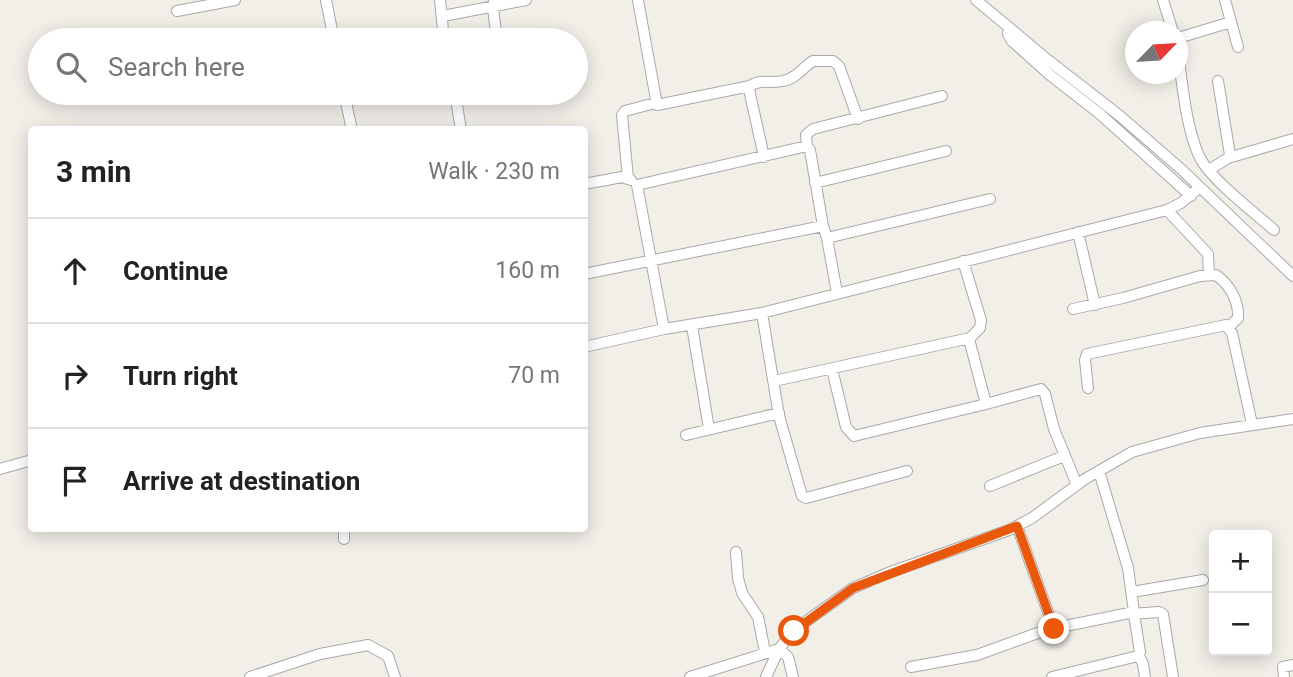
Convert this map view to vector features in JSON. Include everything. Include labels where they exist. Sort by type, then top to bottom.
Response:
[{"type":"street","points":[[177,11],[235,0]]},
{"type":"street","points":[[326,0],[332,28]]},
{"type":"street","points":[[440,0],[444,28]]},
{"type":"street","points":[[443,16],[494,3],[526,0]]},
{"type":"street","points":[[638,0],[656,103]]},
{"type":"street","points":[[976,0],[1181,169],[1195,192],[1293,276]]},
{"type":"street","points":[[1163,0],[1170,21]]},
{"type":"street","points":[[1225,0],[1238,47]]},
{"type":"street","points":[[494,3],[496,28]]},
{"type":"street","points":[[1188,35],[1231,22]]},
{"type":"street","points":[[664,329],[652,259],[632,181],[622,115],[625,111],[750,86],[761,81],[782,82],[813,61],[833,61],[839,66],[858,119]]},
{"type":"street","points":[[1218,81],[1230,149],[1228,158]]},
{"type":"street","points":[[1184,84],[1200,157],[1209,170],[1274,230]]},
{"type":"street","points":[[750,86],[764,157]]},
{"type":"street","points":[[837,293],[810,150],[807,146],[808,132],[942,96]]},
{"type":"street","points":[[347,105],[351,126]]},
{"type":"street","points":[[457,105],[460,126]]},
{"type":"street","points":[[1209,170],[1228,158],[1293,139]]},
{"type":"street","points":[[588,183],[622,177],[632,181],[764,157],[807,146]]},
{"type":"street","points":[[815,183],[946,151]]},
{"type":"street","points":[[588,346],[664,329],[762,313],[1167,210],[1195,192]]},
{"type":"street","points":[[827,238],[990,199]]},
{"type":"street","points":[[1167,210],[1208,254],[1209,275]]},
{"type":"street","points":[[588,273],[823,226]]},
{"type":"street","points":[[1077,232],[1095,305]]},
{"type":"street","points":[[774,380],[970,338],[982,325],[962,261]]},
{"type":"street","points":[[1073,309],[1216,275],[1222,279],[1237,303],[1238,318],[1229,327]]},
{"type":"street","points":[[762,313],[779,413],[804,497],[907,471]]},
{"type":"street","points":[[1088,388],[1087,354],[1221,325],[1229,327]]},
{"type":"street","points":[[692,326],[709,429]]},
{"type":"street","points":[[1229,327],[1252,424]]},
{"type":"street","points":[[970,338],[986,404]]},
{"type":"street","points":[[832,369],[846,428],[854,436],[1041,389],[1077,485]]},
{"type":"street","points":[[686,435],[779,413]]},
{"type":"street","points":[[766,677],[779,649],[794,631],[853,588],[1017,526],[1132,452],[1200,433],[1293,419]]},
{"type":"street","points":[[990,486],[1064,456]]},
{"type":"street","points":[[0,469],[28,461]]},
{"type":"street","points":[[1099,471],[1132,592],[1132,614],[1145,677]]},
{"type":"street","points":[[1017,526],[1054,629]]},
{"type":"street","points":[[736,552],[742,593],[758,617],[765,652]]},
{"type":"street","points":[[1132,592],[1203,580]]},
{"type":"street","points":[[911,667],[977,655],[1054,629],[1132,614],[1158,612],[1163,614],[1173,677]]},
{"type":"street","points":[[250,677],[320,654],[368,645],[388,656],[395,677]]},
{"type":"street","points":[[690,677],[779,649]]},
{"type":"street","points":[[779,649],[788,657],[793,677]]},
{"type":"street","points":[[1052,677],[1139,656]]},
{"type":"street","points":[[1284,677],[1283,667],[1293,664]]},
{"type":"route","points":[[794,631],[853,588],[1017,526],[1054,629]]}]
